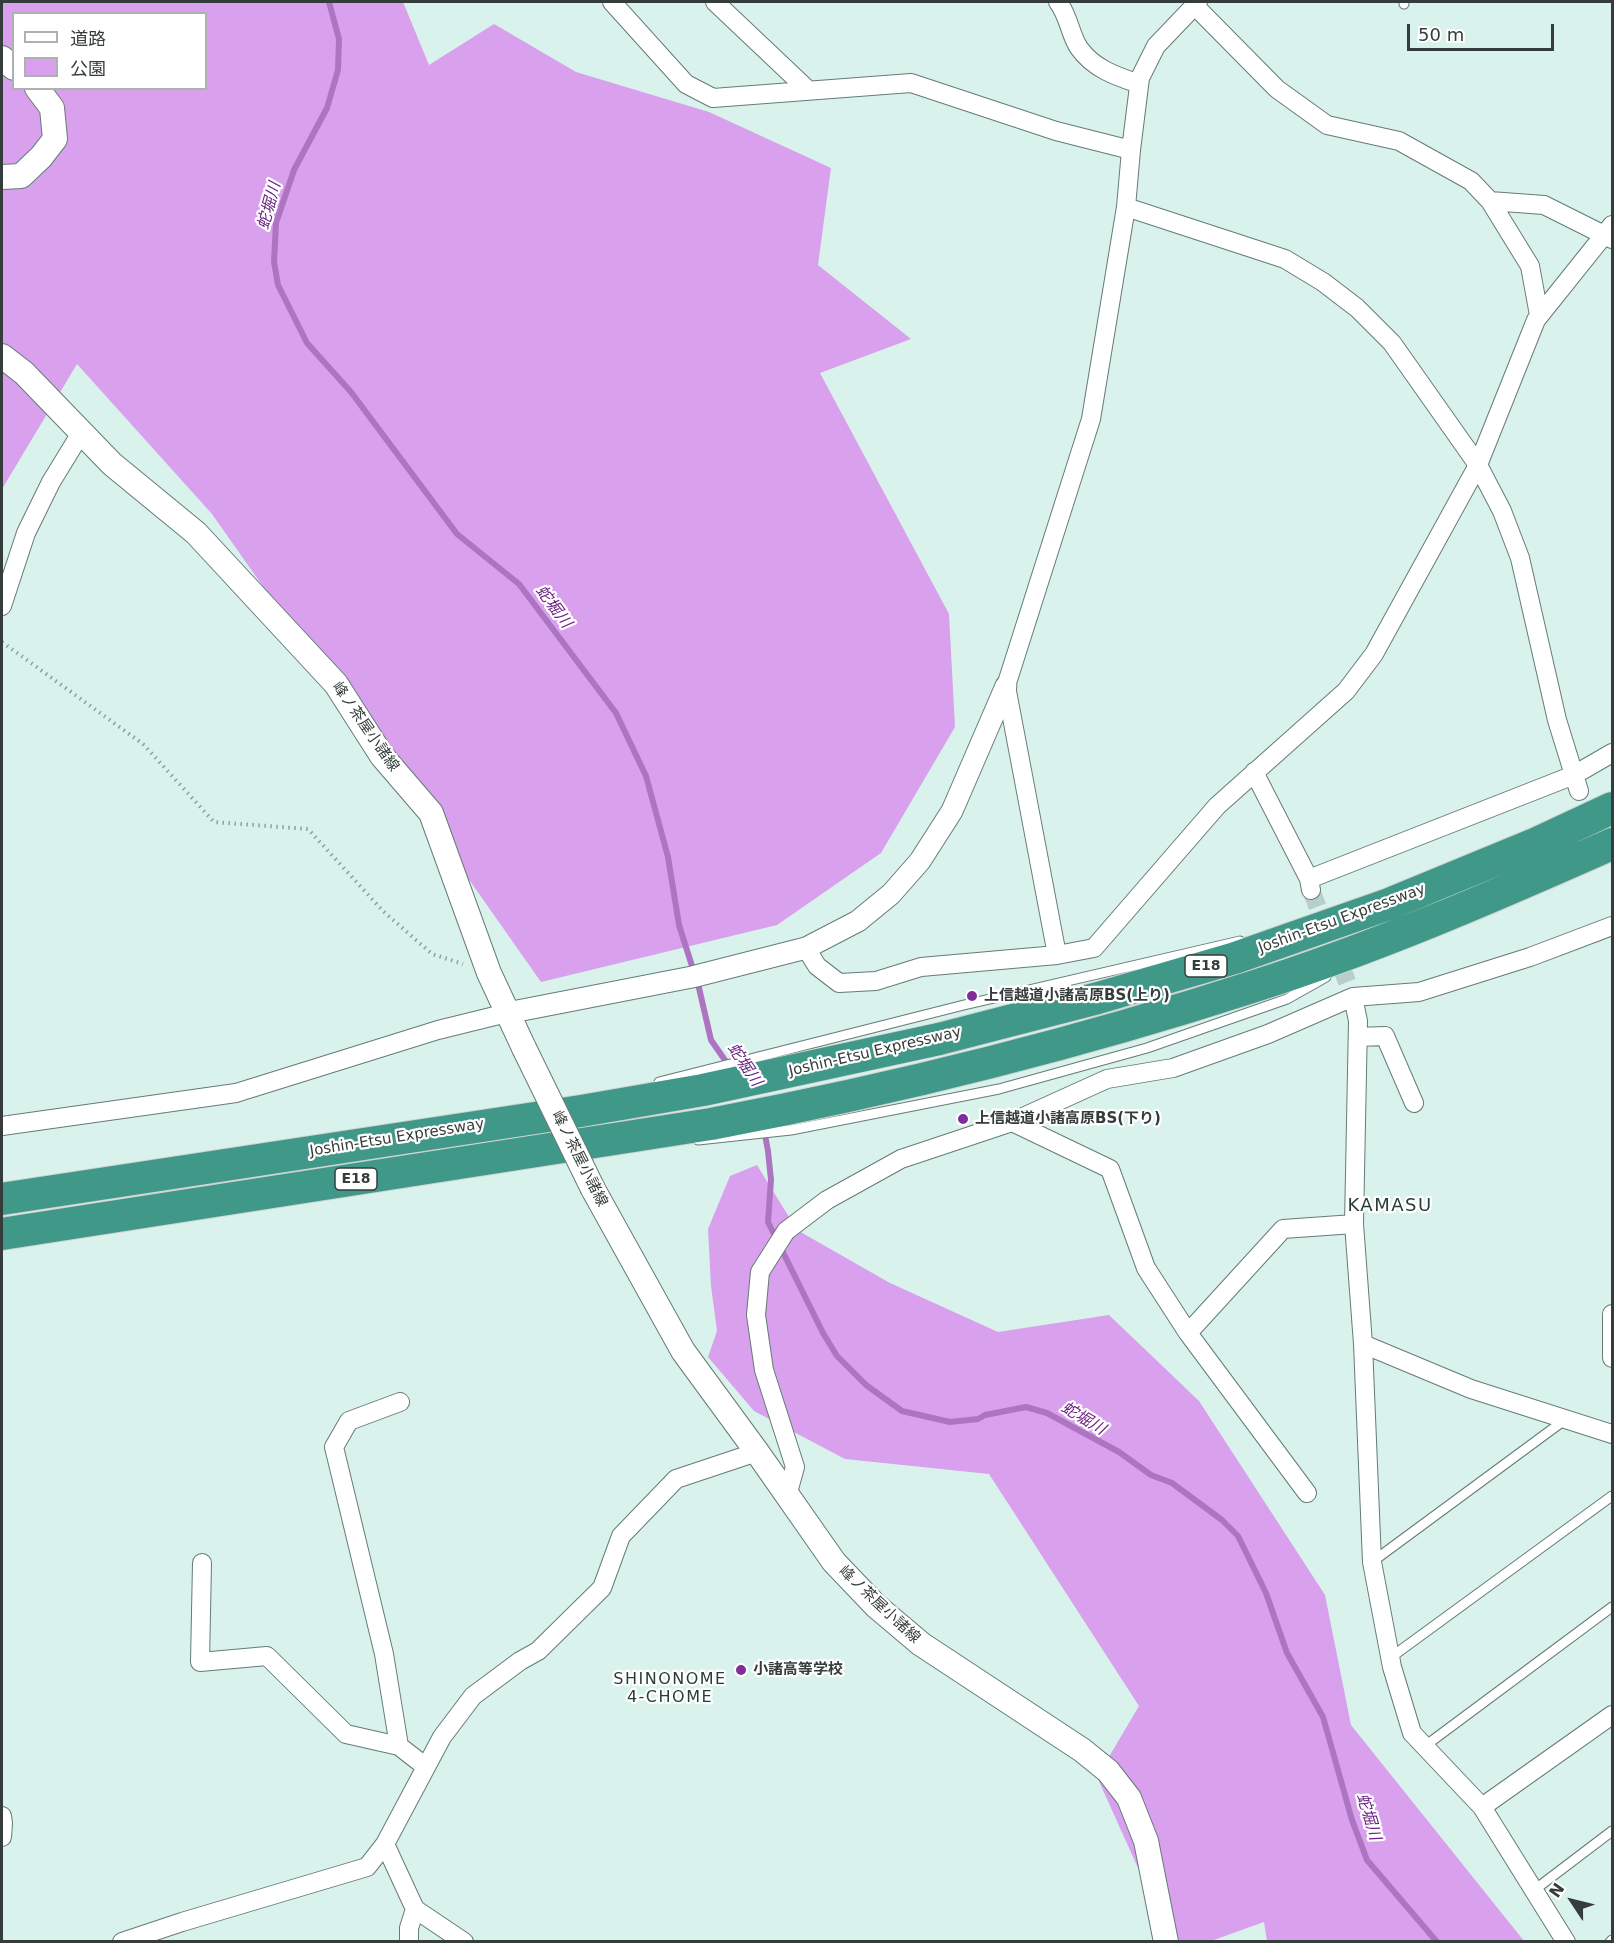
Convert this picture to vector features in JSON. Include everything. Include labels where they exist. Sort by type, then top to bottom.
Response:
[{"type":"highway","name":"Joshin-Etsu Expressway","points":[[2,1199],[581,1111],[780,1064],[939,1039],[1098,998],[1235,958],[1389,904],[1537,843],[1612,808]]},
{"type":"highway","name":"E18","points":[[2,1234],[597,1142],[703,1135],[793,1119],[952,1073],[1111,1031],[1257,986],[1408,932],[1612,844]]},
{"type":"main road","points":[[2,177],[21,176],[41,157],[55,139],[52,108],[38,90]]},
{"type":"main road","name":"峰ノ茶屋小諸線","points":[[2,356],[24,374],[112,464],[196,533],[336,684],[382,756],[431,813],[489,973],[507,1013],[593,1189],[683,1351],[834,1562],[876,1606],[921,1644],[1082,1750],[1108,1771],[1129,1798],[1146,1841],[1166,1941]]},
{"type":"street","points":[[612,2],[686,84],[713,98],[911,83],[1056,131],[1131,150]]},
{"type":"street","points":[[715,2],[808,90]]},
{"type":"street","points":[[1058,2],[1065,11],[1079,48],[1106,73],[1139,84]]},
{"type":"street","points":[[2,1126],[236,1094],[438,1030],[507,1013],[692,977],[806,948],[858,921],[891,894],[920,861],[952,811],[1006,686],[1091,419],[1126,207],[1140,78],[1156,46],[1196,3],[1277,89],[1327,125],[1399,141],[1472,181],[1490,201],[1530,266],[1539,315]]},
{"type":"street","points":[[806,948],[817,966],[839,983],[876,981],[921,967],[1057,955],[1094,948],[1217,806],[1346,691],[1374,654],[1478,465],[1539,315],[1610,233],[1544,205],[1490,201]]},
{"type":"street","points":[[1126,207],[1285,259],[1323,282],[1357,308],[1392,343],[1478,465],[1502,511],[1520,558],[1557,720],[1576,783]]},
{"type":"street","points":[[2,606],[26,533],[51,482],[81,432]]},
{"type":"street","points":[[1006,686],[1057,955]]},
{"type":"street","points":[[1254,772],[1310,885],[1576,783],[1612,753]]},
{"type":"street","points":[[787,1497],[795,1467],[764,1370],[756,1315],[760,1272],[786,1231],[827,1200],[901,1159],[1012,1122],[1107,1079],[1173,1068],[1268,1034],[1353,998],[1419,992],[1530,957],[1612,926]]},
{"type":"street","points":[[1353,998],[1358,1021],[1354,1224],[1363,1344],[1372,1562],[1390,1658],[1412,1733],[1482,1807],[1566,1941]]},
{"type":"street","points":[[1358,1037],[1385,1036],[1414,1102]]},
{"type":"street","points":[[1012,1122],[1110,1168],[1146,1268],[1188,1333],[1307,1493]]},
{"type":"street","points":[[1188,1333],[1283,1229],[1354,1224]]},
{"type":"street","points":[[1612,1314],[1612,1358]]},
{"type":"street","points":[[1363,1344],[1471,1389],[1612,1434]]},
{"type":"street","points":[[399,1746],[384,1654],[334,1447],[349,1421],[400,1402]]},
{"type":"street","points":[[122,1941],[367,1866],[385,1844],[442,1737],[473,1696],[520,1661],[538,1651],[602,1588],[621,1536],[676,1479],[757,1452]]},
{"type":"street","points":[[202,1563],[200,1662],[267,1656],[346,1734],[399,1746],[426,1767]]},
{"type":"street","points":[[1482,1807],[1612,1715]]},
{"type":"street","points":[[2,1816],[2,1837]]},
{"type":"street","points":[[385,1844],[415,1909],[464,1941]]},
{"type":"street","points":[[409,1941],[409,1928],[415,1909]]},
{"type":"lane","points":[[1280,931],[1389,904]]},
{"type":"lane","points":[[1347,965],[1408,932]]},
{"type":"lane","points":[[780,1064],[964,1005],[1247,939]]},
{"type":"lane","points":[[793,1119],[999,1089],[1147,1048],[1287,999],[1337,971]]},
{"type":"lane","points":[[654,1083],[701,1082]]},
{"type":"lane","points":[[428,1133],[564,1103]]},
{"type":"lane","points":[[597,1142],[665,1141]]},
{"type":"lane","points":[[1372,1562],[1566,1419]]},
{"type":"lane","points":[[1390,1658],[1612,1496]]},
{"type":"lane","points":[[1425,1746],[1612,1607]]},
{"type":"lane","points":[[1533,1891],[1612,1831]]},
{"type":"path","points":[[2,642],[142,744],[214,822],[308,829],[382,911],[432,954],[489,973]]},
{"type":"green space","points":[[2,2],[403,2],[429,65],[494,24],[576,72],[709,112],[831,168],[818,265],[911,339],[820,373],[949,614],[955,727],[881,853],[777,925],[541,982],[212,514],[77,364],[2,489]]},
{"type":"green space","points":[[757,1165],[797,1230],[890,1283],[998,1332],[1109,1315],[1199,1401],[1325,1595],[1351,1725],[1524,1941],[1267,1941],[1264,1922],[1211,1941],[1171,1941],[1097,1777],[1139,1706],[989,1474],[845,1459],[754,1411],[708,1357],[717,1331],[711,1286],[708,1229],[730,1176]]},
{"type":"waterway","name":"蛇堀川","points":[[329,2],[339,39],[338,70],[327,108],[294,170],[276,223],[274,262],[278,285],[307,343],[351,392],[457,534],[519,584],[616,713],[646,776],[668,857],[679,925],[699,988],[711,1040],[729,1066]]},
{"type":"waterway","name":"蛇堀川","points":[[764,1130],[771,1180],[768,1222],[823,1333],[837,1356],[866,1385],[902,1411],[950,1422],[978,1419],[985,1415],[1026,1407],[1047,1413],[1119,1452],[1151,1475],[1172,1483],[1222,1520],[1238,1536],[1266,1593],[1287,1653],[1323,1717],[1352,1820],[1367,1860],[1437,1942]]},
{"type":"tunnel","points":[[1311,890],[1353,997]]},
{"type":"place","name":"上信越道小諸高原BS(上り)","points":[[972,996]]},
{"type":"place","name":"上信越道小諸高原BS(下り)","points":[[963,1119]]},
{"type":"place","name":"小諸高等学校","points":[[741,1670]]},
{"type":"district","name":"KAMASU","points":[[1390,1206]]},
{"type":"district","name":"SHINONOME 4-CHOME","points":[[670,1689]]}]
